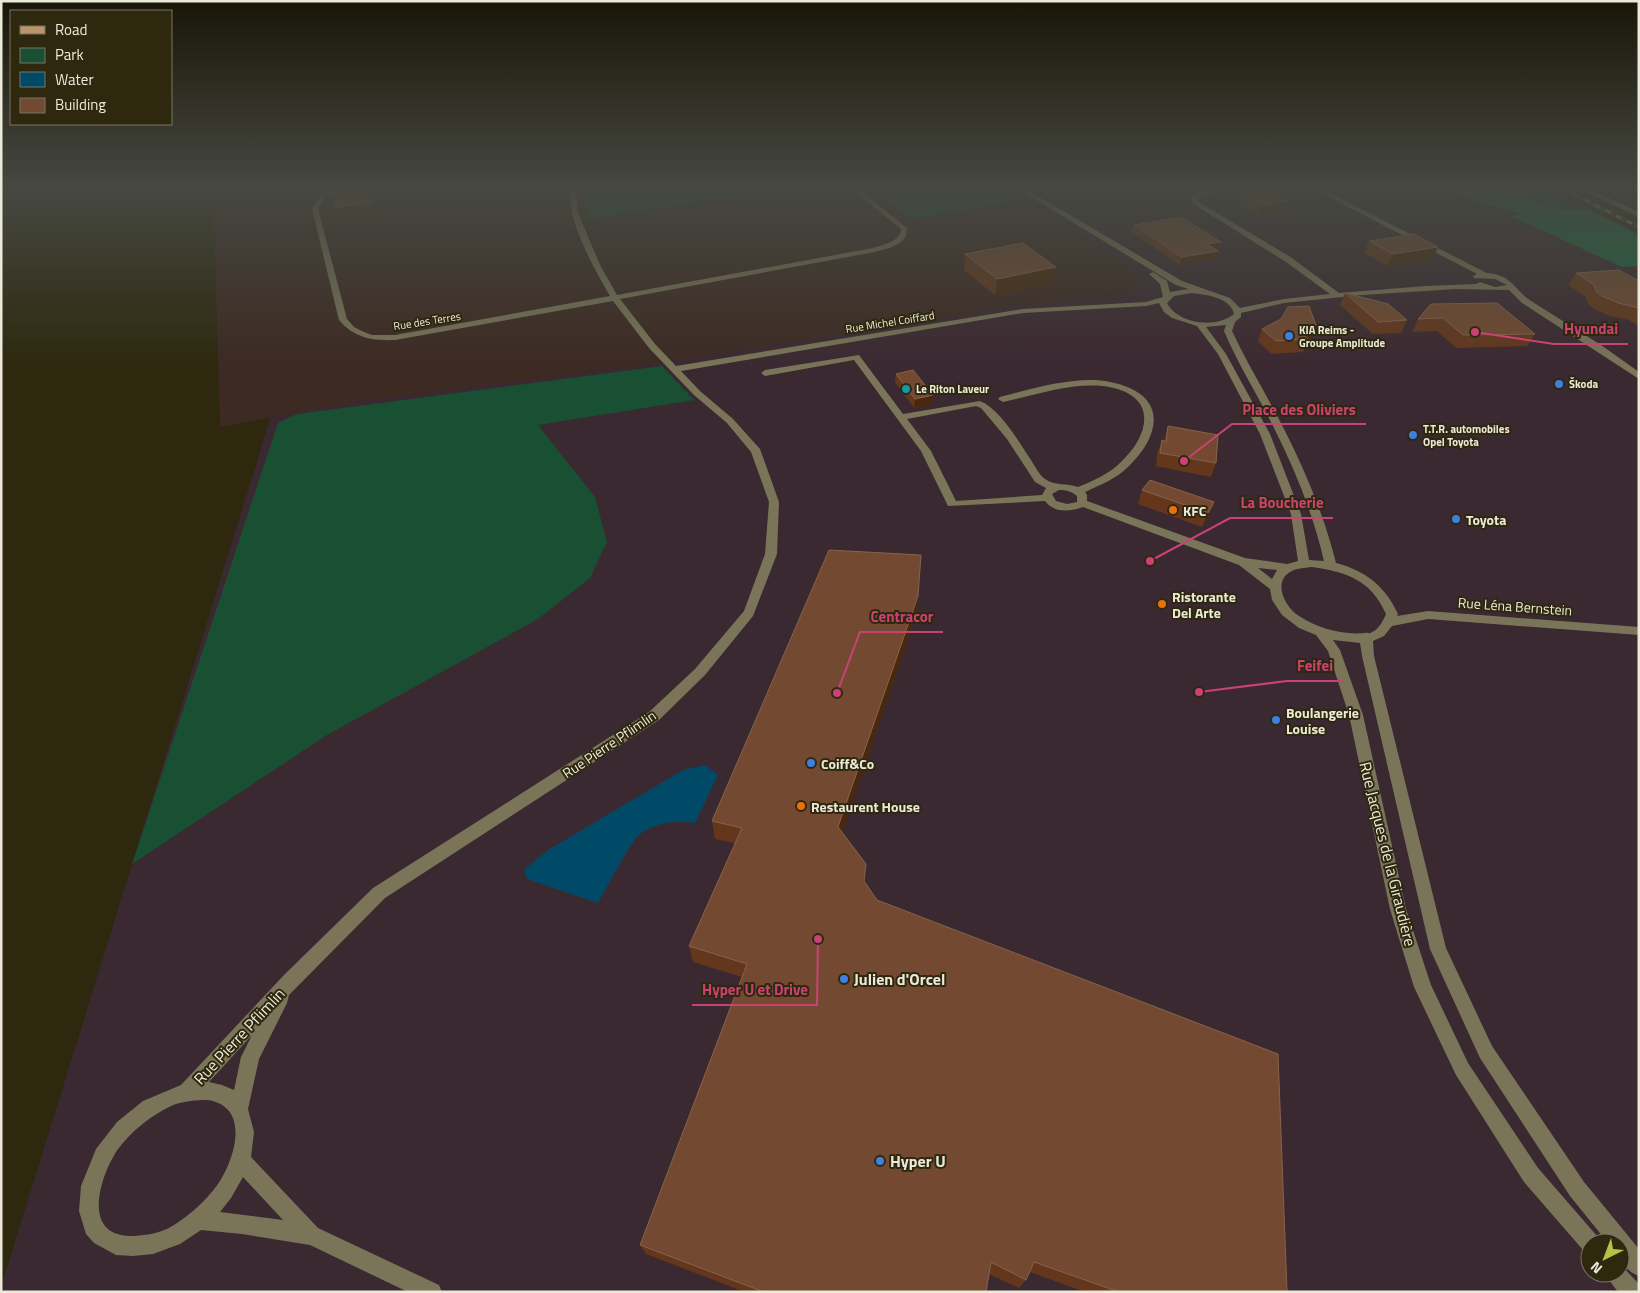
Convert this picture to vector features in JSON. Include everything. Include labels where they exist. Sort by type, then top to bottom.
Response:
[{"type":"street","name":"Rue des Terres","points":[[324,246],[343,320],[348,327],[356,332],[384,338],[406,336],[614,298],[876,250],[885,246]]},
{"type":"street","name":"Rue Pierre Pflimlin","points":[[187,1092],[290,981],[379,893],[654,716],[700,672],[749,612],[771,554],[774,502],[756,451],[730,421],[697,393],[652,346],[614,298],[588,246]]},
{"type":"street","points":[[1108,246],[1154,274],[1164,283],[1166,298],[1164,307],[1180,319],[1211,325],[1231,322]]},
{"type":"street","points":[[1119,246],[1191,288],[1225,299],[1274,302]]},
{"type":"street","points":[[1267,246],[1337,295]]},
{"type":"street","points":[[1429,246],[1485,275],[1504,279],[1510,283],[1510,287],[1515,293],[1525,301],[1598,347],[1639,376]]},
{"type":"street","points":[[1454,286],[1485,275]]},
{"type":"street","points":[[1475,279],[1488,287]]},
{"type":"street","points":[[1238,311],[1274,302],[1337,295],[1454,286],[1499,289],[1510,287]]},
{"type":"street","name":"Rue Michel Coiffard","points":[[671,365],[1023,311],[1146,304],[1182,292],[1203,292]]},
{"type":"street","points":[[1225,299],[1236,307],[1238,311]]},
{"type":"street","name":"Rue Michel Coiffard","points":[[1110,306],[1167,311]]},
{"type":"street","points":[[1238,311],[1228,331],[1297,465],[1325,536],[1331,566]]},
{"type":"street","points":[[1199,324],[1222,354],[1265,434],[1296,514],[1304,564]]},
{"type":"street","points":[[764,373],[856,357],[926,451],[952,504],[1047,498],[1064,508],[1078,506],[1082,503]]},
{"type":"street","points":[[1003,399],[1100,384],[1136,394],[1146,403],[1151,416],[1148,433],[1139,450],[1117,470],[1078,491]]},
{"type":"street","points":[[901,417],[978,403],[984,406],[1011,437],[1039,480],[1053,488],[1066,487],[1078,491],[1083,499],[1082,503]]},
{"type":"street","points":[[1047,498],[1047,494],[1053,488]]},
{"type":"street","points":[[1082,503],[1243,562],[1289,568]]},
{"type":"street","points":[[1243,562],[1274,586],[1278,599],[1287,613],[1330,636],[1374,637],[1387,626],[1392,614],[1386,599],[1372,584],[1355,574],[1331,566],[1304,564],[1289,568],[1280,574],[1274,586]]},
{"type":"street","name":"Rue Léna Bernstein","points":[[1389,622],[1428,615],[1639,631]]},
{"type":"street","name":"Rue Jacques de la Giraudière","points":[[1320,631],[1334,650],[1356,714],[1398,909],[1423,987],[1462,1068],[1531,1175],[1581,1233]]},
{"type":"street","name":"Rue Jacques de la Giraudière","points":[[1366,637],[1368,656],[1438,949],[1486,1052],[1577,1189],[1639,1266]]},
{"type":"street","name":"Rue Pierre Pflimlin","points":[[239,1108],[250,1057],[290,981]]},
{"type":"street","points":[[208,1091],[226,1096],[239,1108],[244,1123],[245,1141],[241,1161],[231,1182],[216,1202],[198,1220],[170,1238],[142,1247],[117,1246],[98,1234],[89,1215],[90,1189],[100,1162],[117,1136],[141,1114],[164,1100],[187,1092],[208,1091]]},
{"type":"street","points":[[241,1161],[311,1235]]},
{"type":"street","points":[[198,1220],[242,1224],[311,1235],[432,1292]]},
{"type":"shaded area","points":[[215,246],[1098,246],[1142,275],[1127,293],[1034,303],[667,362],[348,403],[220,427]]},
{"type":"shaded area","points":[[1097,246],[1639,246],[1639,1292],[1,1292],[271,416],[348,403],[1034,303],[1127,293],[1141,275]]},
{"type":"green space","points":[[1577,246],[1639,246],[1639,266],[1622,267]]},
{"type":"green space","points":[[662,366],[694,400],[538,425],[595,497],[607,542],[590,578],[538,619],[327,735],[132,864],[278,423],[297,414]]},
{"type":"water","points":[[705,765],[718,775],[695,823],[667,823],[653,827],[640,834],[625,855],[598,903],[527,879],[524,870],[548,850],[683,770]]},
{"type":"building","points":[[1005,246],[1028,246],[1056,267],[997,279],[965,254]]},
{"type":"building","points":[[1166,246],[1211,246],[1218,251],[1182,257]]},
{"type":"building","points":[[1379,246],[1438,247],[1393,254]]},
{"type":"building","points":[[1619,270],[1639,281],[1639,308],[1618,303],[1602,296],[1597,292],[1593,284],[1576,273]]},
{"type":"building","points":[[1345,293],[1388,304],[1407,320],[1378,322]]},
{"type":"building","points":[[1497,303],[1535,334],[1463,335],[1443,318],[1418,319],[1431,304]]},
{"type":"building","points":[[1309,306],[1316,325],[1302,333],[1308,339],[1276,341],[1262,329],[1281,319],[1288,307]]},
{"type":"building","points":[[913,370],[933,395],[915,399],[896,374]]},
{"type":"building","points":[[1168,426],[1218,435],[1216,463],[1160,453],[1162,440],[1166,442]]},
{"type":"building","points":[[1150,480],[1214,502],[1208,513],[1142,490]]},
{"type":"building","points":[[829,550],[921,555],[918,596],[838,827],[866,864],[864,881],[877,900],[1278,1054],[1287,1292],[1119,1292],[1034,1262],[1026,1280],[991,1262],[986,1292],[764,1292],[640,1245],[747,964],[689,946],[742,828],[712,821]]},
{"type":"place","name":"Hyundai","points":[[1475,332]]},
{"type":"place","name":"KIA Reims - Groupe Amplitude","points":[[1289,336]]},
{"type":"place","name":"Škoda","points":[[1559,384]]},
{"type":"place","name":"Le Riton Laveur","points":[[906,389]]},
{"type":"place","name":"T.T.R. automobiles Opel Toyota","points":[[1413,435]]},
{"type":"place","name":"Place des Oliviers","points":[[1184,461]]},
{"type":"place","name":"KFC","points":[[1173,510]]},
{"type":"place","name":"Toyota","points":[[1456,519]]},
{"type":"place","name":"La Boucherie","points":[[1150,561]]},
{"type":"place","name":"Ristorante Del Arte","points":[[1162,604]]},
{"type":"place","name":"Feifei","points":[[1199,692]]},
{"type":"place","name":"Centracor","points":[[837,693]]},
{"type":"place","name":"Boulangerie Louise","points":[[1276,720]]},
{"type":"place","name":"Coiff&Co","points":[[811,763]]},
{"type":"place","name":"Restaurent House","points":[[801,806]]},
{"type":"place","name":"Hyper U et Drive","points":[[818,939]]},
{"type":"place","name":"Julien d'Orcel","points":[[844,979]]},
{"type":"place","name":"Hyper U","points":[[880,1161]]}]
